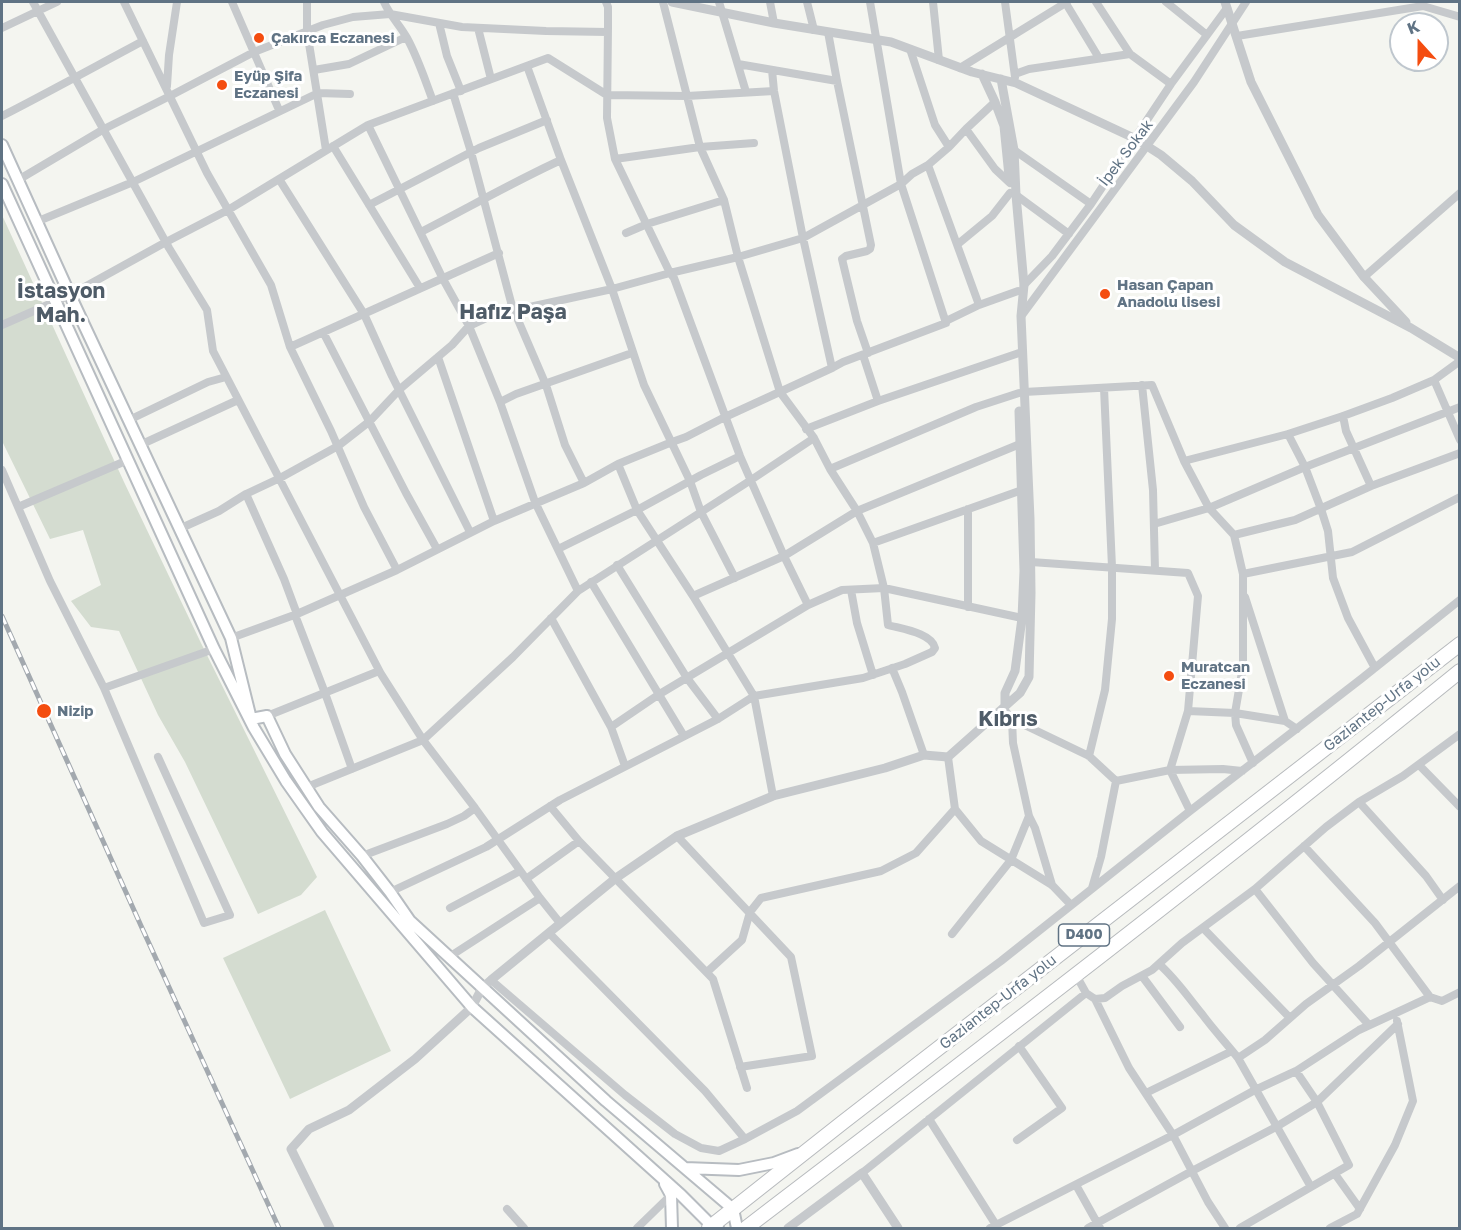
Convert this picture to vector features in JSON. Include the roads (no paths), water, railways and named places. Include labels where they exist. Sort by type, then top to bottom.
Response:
[{"type":"highway","name":"Gaziantep-Urfa yolu","points":[[713,1228],[807,1151],[1460,644]]},
{"type":"highway","name":"Gaziantep-Urfa yolu","points":[[746,1228],[1076,975],[1460,670]]},
{"type":"main road","points":[[2,145],[231,638],[251,718],[267,716],[285,754],[319,807],[362,856],[410,921],[606,1101],[734,1209],[736,1228]]},
{"type":"main road","points":[[2,184],[214,649],[259,737],[286,781],[321,832],[472,1007],[660,1176],[713,1228]]},
{"type":"main road","points":[[685,1168],[739,1170],[774,1163],[807,1151]]},
{"type":"main road","points":[[660,1176],[671,1195],[672,1228]]},
{"type":"street","points":[[33,2],[166,242],[207,309],[213,351],[379,671],[423,740],[560,923]]},
{"type":"street","points":[[2,28],[57,2]]},
{"type":"street","points":[[124,2],[197,151],[271,285],[285,337],[338,446],[364,507],[398,570]]},
{"type":"street","points":[[168,92],[169,55],[177,2]]},
{"type":"street","points":[[232,2],[279,110]]},
{"type":"street","points":[[305,2],[307,31],[329,148],[369,206],[420,288]]},
{"type":"street","points":[[384,2],[420,65],[433,101]]},
{"type":"street","points":[[606,2],[608,7],[606,118],[615,159],[669,273],[674,278],[740,456],[808,605]]},
{"type":"street","points":[[390,892],[498,840],[550,806],[718,719],[754,696],[863,678],[932,652],[935,648],[934,643],[928,637],[888,625],[884,588],[873,543],[814,438],[780,392],[738,257],[724,200],[700,147],[663,2]]},
{"type":"street","points":[[672,2],[774,23],[891,42],[960,68],[1001,79],[1015,78],[1029,69],[1130,54]]},
{"type":"street","points":[[719,2],[746,92]]},
{"type":"street","points":[[770,2],[774,23]]},
{"type":"street","points":[[807,2],[814,30]]},
{"type":"street","points":[[870,2],[901,184],[946,323]]},
{"type":"street","points":[[933,2],[939,60]]},
{"type":"street","points":[[1005,2],[1015,78]]},
{"type":"street","points":[[960,68],[1065,2],[1099,58]]},
{"type":"street","points":[[1096,2],[1130,54],[1171,84]]},
{"type":"street","points":[[1166,2],[1207,35]]},
{"type":"street","name":"İpek Sokak","points":[[1021,316],[1194,82],[1246,2]]},
{"type":"street","points":[[231,638],[296,614],[398,570],[494,520],[584,483],[618,464],[672,441],[686,438],[725,417],[843,362],[946,323],[946,321],[1021,288],[1052,256],[1091,204],[1226,5]]},
{"type":"street","points":[[1226,5],[1251,82],[1318,215],[1364,277],[1411,328]]},
{"type":"street","points":[[1237,36],[1423,6],[1460,17]]},
{"type":"street","points":[[18,180],[168,92],[254,52],[323,25],[353,17],[390,14],[478,28],[608,32]]},
{"type":"street","points":[[439,23],[512,306],[546,385],[565,445],[584,483]]},
{"type":"street","points":[[478,28],[491,79]]},
{"type":"street","points":[[828,32],[871,245],[870,249],[843,257],[842,261],[878,401]]},
{"type":"street","points":[[314,70],[349,64],[406,37]]},
{"type":"street","points":[[2,116],[143,41]]},
{"type":"street","points":[[910,49],[935,125],[949,147]]},
{"type":"street","points":[[2,326],[70,295],[228,210],[368,125],[548,58],[607,95],[687,96],[774,91]]},
{"type":"street","points":[[738,64],[837,81]]},
{"type":"street","points":[[528,66],[561,160],[612,289],[644,385],[690,481],[700,512],[735,578]]},
{"type":"street","points":[[772,70],[774,91],[803,238],[832,369]]},
{"type":"street","points":[[982,74],[1004,126],[1021,288],[1020,444],[1024,571],[1022,618],[1015,671],[1005,693],[1004,707],[1012,719],[1089,756],[1116,782]]},
{"type":"street","points":[[1015,78],[1136,139],[1161,155],[1192,181],[1233,225],[1285,262],[1411,328],[1460,359],[1434,380],[1392,398],[1288,434],[1184,461]]},
{"type":"street","points":[[958,244],[992,216],[1012,191],[1014,150],[1001,79]]},
{"type":"street","points":[[36,222],[133,182],[318,93],[350,94]]},
{"type":"street","points":[[179,529],[219,511],[246,494],[338,446],[370,422],[400,389],[452,345],[469,326],[512,306],[525,308],[612,289],[803,238],[901,184],[912,174],[928,165],[995,102]]},
{"type":"street","points":[[369,206],[471,152],[547,120]]},
{"type":"street","points":[[368,125],[443,279],[469,326],[500,402],[536,502],[578,591]]},
{"type":"street","points":[[966,129],[1012,191],[1069,234]]},
{"type":"street","points":[[615,159],[700,147],[754,143]]},
{"type":"street","points":[[1014,150],[1091,204]]},
{"type":"street","points":[[421,232],[561,160]]},
{"type":"street","points":[[928,165],[979,306]]},
{"type":"street","points":[[279,179],[364,314],[392,376],[470,532]]},
{"type":"street","points":[[1364,277],[1460,193]]},
{"type":"street","points":[[626,233],[647,224],[724,200]]},
{"type":"street","points":[[290,347],[499,253]]},
{"type":"street","points":[[330,1228],[291,1149],[309,1130],[349,1110],[414,1059],[472,1007],[482,988],[616,878],[677,836],[773,796],[885,768],[924,755],[948,757],[1020,693],[1029,677],[1031,562],[1019,354],[1021,288]]},
{"type":"street","points":[[323,332],[437,549]]},
{"type":"street","points":[[500,402],[516,394],[632,353]]},
{"type":"street","points":[[806,429],[878,401],[1019,354]]},
{"type":"street","points":[[438,357],[494,520]]},
{"type":"street","points":[[129,420],[208,382],[226,377]]},
{"type":"street","points":[[1434,380],[1460,440]]},
{"type":"street","points":[[1142,385],[1153,490],[1155,570]]},
{"type":"street","points":[[830,469],[976,407],[1022,393],[1152,385],[1184,461],[1209,508],[1234,535],[1243,574],[1243,666],[1235,713],[1236,725],[1253,763]]},
{"type":"street","points":[[1089,756],[1105,690],[1112,619],[1104,388]]},
{"type":"street","points":[[140,445],[238,400]]},
{"type":"street","points":[[1154,524],[1209,508],[1305,467],[1460,407]]},
{"type":"street","points":[[1343,416],[1346,431],[1371,486]]},
{"type":"street","points":[[1288,434],[1305,467],[1328,531],[1333,578],[1348,618],[1375,668]]},
{"type":"street","points":[[307,787],[423,740],[513,657],[578,591],[814,438]]},
{"type":"street","points":[[693,596],[784,556],[857,511],[1020,444]]},
{"type":"street","points":[[1234,535],[1295,520],[1371,486],[1460,453]]},
{"type":"street","points":[[558,549],[740,456]]},
{"type":"street","points":[[18,507],[128,460]]},
{"type":"street","points":[[618,464],[637,510],[754,696],[773,796]]},
{"type":"street","points":[[2,470],[50,581],[104,688],[204,923],[230,915],[158,757]]},
{"type":"street","points":[[873,543],[1022,490]]},
{"type":"street","points":[[246,494],[284,579],[352,769]]},
{"type":"street","points":[[1243,574],[1352,552],[1460,497]]},
{"type":"street","points":[[968,509],[968,607]]},
{"type":"street","points":[[1031,562],[1188,573],[1198,596],[1188,711],[1170,770],[1190,811]]},
{"type":"street","points":[[617,565],[687,678],[718,719]]},
{"type":"street","points":[[591,582],[684,736]]},
{"type":"street","points":[[611,727],[658,695],[808,605],[842,590],[884,588],[1022,618]]},
{"type":"street","points":[[1243,589],[1285,721]]},
{"type":"street","points":[[851,590],[856,623],[873,675]]},
{"type":"street","points":[[491,980],[675,1134],[701,1148],[719,1151],[797,1111],[1001,961],[1460,600]]},
{"type":"street","points":[[551,618],[611,727],[625,766]]},
{"type":"street","points":[[104,688],[214,649]]},
{"type":"street","points":[[892,668],[924,755]]},
{"type":"street","points":[[267,716],[379,671]]},
{"type":"street","points":[[1188,711],[1235,713],[1285,721],[1297,729]]},
{"type":"street","points":[[1012,719],[1013,743],[1029,816],[1053,885]]},
{"type":"street","points":[[1095,999],[1105,998],[1152,970],[1203,927],[1255,889],[1326,827],[1359,802],[1419,765],[1460,734]]},
{"type":"street","points":[[948,757],[955,808],[981,841],[1053,885],[1071,905]]},
{"type":"street","points":[[1419,765],[1460,807]]},
{"type":"street","points":[[1116,782],[1170,770],[1242,771]]},
{"type":"street","points":[[1092,889],[1116,782]]},
{"type":"street","points":[[1359,802],[1426,876],[1443,900]]},
{"type":"street","points":[[550,806],[579,841],[713,979],[747,1088]]},
{"type":"street","points":[[362,856],[447,824],[475,808]]},
{"type":"street","points":[[707,972],[742,940],[750,912],[760,898],[881,871],[915,853],[955,808]]},
{"type":"street","points":[[952,934],[1011,860],[1029,816]]},
{"type":"street","points":[[677,836],[791,957],[812,1056],[740,1066]]},
{"type":"street","points":[[526,879],[579,841]]},
{"type":"street","points":[[1304,846],[1375,923],[1430,997],[1442,1001],[1460,992]]},
{"type":"street","points":[[450,908],[520,871]]},
{"type":"street","points":[[1238,1058],[1265,1040],[1306,1004],[1390,942],[1460,886]]},
{"type":"street","points":[[1255,889],[1332,985],[1369,1025]]},
{"type":"street","points":[[449,957],[540,898]]},
{"type":"street","points":[[1203,927],[1290,1018]]},
{"type":"street","points":[[549,933],[705,1091],[745,1139]]},
{"type":"street","points":[[1159,964],[1173,976],[1238,1058],[1311,1188]]},
{"type":"street","points":[[1076,975],[1086,993],[1095,999],[1129,1068],[1173,1135],[1208,1202],[1225,1228]]},
{"type":"street","points":[[1142,976],[1180,1027]]},
{"type":"street","points":[[788,1228],[862,1173],[1086,993]]},
{"type":"street","points":[[929,1119],[993,1227],[1173,1135],[1255,1090],[1296,1071],[1359,1030],[1430,997]]},
{"type":"street","points":[[1330,1228],[1357,1214],[1395,1145],[1413,1101],[1396,1014]]},
{"type":"street","points":[[1088,1228],[1099,1226],[1192,1171],[1276,1127],[1317,1102],[1398,1024]]},
{"type":"street","points":[[1017,1140],[1062,1108],[1019,1046]]},
{"type":"street","points":[[1146,1093],[1232,1051]]},
{"type":"street","points":[[1240,1228],[1349,1165],[1317,1102],[1296,1071]]},
{"type":"street","points":[[862,1173],[898,1228]]},
{"type":"street","points":[[1335,1174],[1360,1209]]},
{"type":"street","points":[[1076,1185],[1099,1226]]},
{"type":"street","points":[[637,1228],[671,1195]]},
{"type":"street","points":[[507,1209],[524,1228]]},
{"type":"railway","points":[[2,616],[279,1228]]},
{"type":"place","name":"Çakırca Eczanesi","points":[[259,38]]},
{"type":"place","name":"Eyüp Şifa Eczanesi","points":[[222,85]]},
{"type":"place","name":"Hasan Çapan Anadolu lisesi","points":[[1105,294]]},
{"type":"place","name":"Muratcan Eczanesi","points":[[1169,676]]},
{"type":"place","name":"Nizip","points":[[44,711]]},
{"type":"district","name":"İstasyon Mah.","points":[[61,303]]},
{"type":"district","name":"Hafız Paşa","points":[[513,312]]},
{"type":"district","name":"Kıbrıs","points":[[1008,719]]}]
